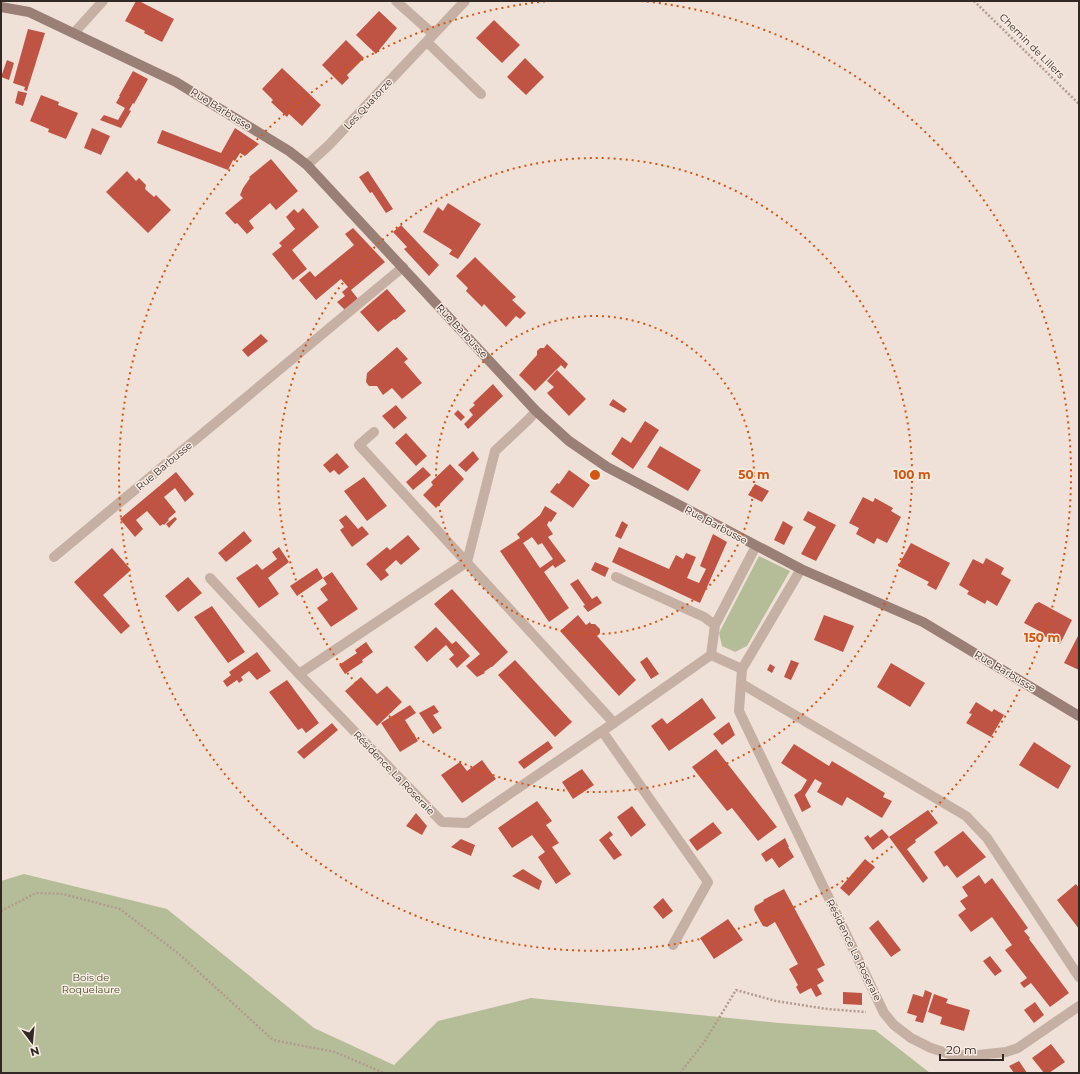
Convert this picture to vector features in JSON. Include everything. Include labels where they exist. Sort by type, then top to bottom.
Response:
[{"type":"street","points":[[74,33],[103,1]]},
{"type":"street","points":[[396,1],[481,94]]},
{"type":"street","name":"Les Quatorze","points":[[307,165],[329,145],[464,1]]},
{"type":"street","name":"Rue Barbusse","points":[[1,7],[29,12],[176,82],[289,151],[307,165],[536,411],[569,441],[607,467],[801,569],[923,622],[1079,716]]},
{"type":"street","name":"Rue Barbusse","points":[[54,557],[403,267]]},
{"type":"street","points":[[299,674],[466,562],[495,451],[529,420],[536,411]]},
{"type":"street","points":[[374,432],[359,445],[614,723]]},
{"type":"street","points":[[756,546],[715,625],[710,655],[742,669],[801,569]]},
{"type":"street","points":[[616,577],[704,617],[715,625]]},
{"type":"street","name":"Résidence La Roseraie","points":[[210,578],[299,674],[442,822],[467,823],[614,723],[710,655]]},
{"type":"street","name":"Résidence La Roseraie","points":[[742,669],[739,711],[884,1013],[894,1025],[911,1038],[931,1048],[953,1054],[978,1055],[1006,1052],[1018,1048],[1079,1006]]},
{"type":"street","points":[[742,684],[966,816],[987,838],[1079,977]]},
{"type":"street","points":[[602,731],[708,882],[673,945]]},
{"type":"path","name":"Chemin de Lillers","points":[[974,1],[1079,104]]},
{"type":"path","points":[[1,911],[36,893],[63,894],[120,909],[180,954],[273,1040],[335,1052],[384,1073]]},
{"type":"path","points":[[680,1073],[705,1041],[736,990],[776,1000],[827,1009],[884,1013]]},
{"type":"green space","points":[[759,556],[790,571],[747,646],[735,652],[722,646],[719,633]]},
{"type":"green space","name":"Bois de Roquelaure","points":[[24,874],[167,909],[314,1028],[394,1065],[438,1021],[531,998],[779,1023],[875,1030],[930,1073],[1,1073],[1,881]]},
{"type":"building","points":[[136,1],[139,1],[174,19],[162,42],[125,21]]},
{"type":"building","points":[[379,11],[397,28],[376,54],[356,35]]},
{"type":"building","points":[[494,20],[520,45],[502,63],[476,38]]},
{"type":"building","points":[[28,29],[45,33],[27,91],[24,90],[25,87],[13,83]]},
{"type":"building","points":[[346,40],[364,58],[347,75],[349,78],[342,85],[322,65]]},
{"type":"building","points":[[525,58],[544,77],[526,95],[507,77]]},
{"type":"building","points":[[7,60],[14,63],[9,80],[1,77]]},
{"type":"building","points":[[282,68],[321,105],[302,126],[289,114],[287,117],[271,102],[273,100],[262,89]]},
{"type":"building","points":[[133,71],[148,79],[129,110],[131,111],[121,128],[100,120],[104,115],[118,120],[125,108],[116,103]]},
{"type":"building","points":[[18,91],[27,93],[23,106],[15,103]]},
{"type":"building","points":[[41,95],[59,102],[58,105],[78,113],[66,139],[48,132],[49,129],[30,121]]},
{"type":"building","points":[[92,128],[110,136],[101,155],[84,148]]},
{"type":"building","points":[[235,128],[259,144],[245,156],[240,153],[235,161],[233,160],[228,170],[157,143],[162,130],[221,153]]},
{"type":"building","points":[[271,159],[298,191],[276,210],[270,203],[249,221],[254,228],[247,234],[225,213],[243,198],[240,195],[250,178],[249,177]]},
{"type":"building","points":[[127,171],[136,181],[139,178],[146,185],[145,189],[154,197],[156,195],[171,210],[148,233],[106,192]]},
{"type":"building","points":[[368,171],[393,209],[386,213],[372,192],[370,193],[359,177]]},
{"type":"building","points":[[448,203],[481,224],[458,259],[449,254],[452,250],[423,232],[438,207],[443,211]]},
{"type":"building","points":[[303,208],[319,227],[292,250],[307,269],[293,280],[272,254],[282,246],[279,243],[295,229],[286,217],[294,209],[298,213]]},
{"type":"building","points":[[401,225],[439,265],[429,276],[404,249],[407,247],[393,232]]},
{"type":"building","points":[[353,228],[385,262],[351,290],[358,299],[345,310],[337,302],[345,296],[342,292],[348,287],[341,279],[316,300],[299,280],[310,271],[315,277],[354,245],[345,234]]},
{"type":"building","points":[[475,257],[516,297],[512,300],[526,313],[520,319],[516,316],[506,327],[484,304],[482,307],[466,291],[468,288],[456,276]]},
{"type":"building","points":[[387,289],[406,311],[378,332],[360,312]]},
{"type":"building","points":[[261,334],[268,341],[248,357],[242,350]]},
{"type":"building","points":[[547,344],[568,364],[565,369],[561,365],[535,391],[519,375],[537,355],[537,351],[540,348],[544,348]]},
{"type":"building","points":[[397,347],[408,359],[404,362],[422,383],[402,399],[392,388],[383,395],[377,386],[369,386],[366,382],[367,373]]},
{"type":"building","points":[[557,370],[586,399],[569,416],[547,393],[554,387],[547,381]]},
{"type":"building","points":[[493,384],[503,396],[468,429],[464,424],[473,415],[469,410],[475,405],[473,403]]},
{"type":"building","points":[[613,399],[627,409],[624,413],[609,405]]},
{"type":"building","points":[[396,405],[407,418],[394,429],[382,416]]},
{"type":"building","points":[[458,410],[465,417],[461,421],[454,414]]},
{"type":"building","points":[[645,421],[659,430],[633,469],[611,454],[622,437],[631,443]]},
{"type":"building","points":[[406,433],[427,456],[416,466],[395,443]]},
{"type":"building","points":[[660,446],[701,470],[688,491],[647,467]]},
{"type":"building","points":[[473,451],[479,459],[466,472],[458,465]]},
{"type":"building","points":[[337,453],[349,467],[339,475],[334,470],[330,473],[323,465]]},
{"type":"building","points":[[450,464],[464,479],[436,508],[423,495],[433,485],[431,482]]},
{"type":"building","points":[[423,467],[431,475],[413,490],[406,482]]},
{"type":"building","points":[[569,470],[590,485],[573,508],[550,492],[557,483],[559,484]]},
{"type":"building","points":[[176,472],[194,494],[185,502],[175,488],[164,497],[176,512],[164,525],[163,524],[160,526],[147,511],[136,520],[143,529],[135,537],[120,519]]},
{"type":"building","points":[[364,477],[387,506],[367,521],[344,491]]},
{"type":"building","points":[[755,484],[769,491],[762,502],[748,495]]},
{"type":"building","points":[[863,497],[873,502],[875,498],[893,508],[891,511],[901,517],[887,543],[877,538],[874,544],[856,534],[859,528],[849,523]]},
{"type":"building","points":[[545,506],[557,513],[547,525],[553,534],[548,537],[566,561],[555,568],[553,565],[544,572],[569,608],[549,622],[500,551],[520,538],[517,534],[540,515]],"holes":[[[532,537],[538,545],[542,543],[553,559],[540,568],[523,543]]]},
{"type":"building","points":[[808,511],[836,525],[816,561],[801,554],[816,527],[803,520]]},
{"type":"building","points":[[346,515],[358,529],[362,526],[369,534],[352,547],[340,530],[344,527],[339,520]]},
{"type":"building","points":[[175,517],[177,519],[169,528],[166,524]]},
{"type":"building","points":[[622,521],[628,525],[621,539],[615,536]]},
{"type":"building","points":[[783,521],[793,527],[784,545],[774,540]]},
{"type":"building","points":[[244,531],[252,541],[226,562],[218,553]]},
{"type":"building","points":[[713,534],[727,542],[700,603],[612,562],[619,547],[669,569],[676,555],[683,559],[686,553],[696,557],[687,578],[699,583],[706,569],[700,566]]},
{"type":"building","points":[[408,535],[420,549],[401,565],[396,560],[385,570],[389,575],[381,581],[366,564],[387,547],[390,550]]},
{"type":"building","points":[[911,543],[950,563],[936,590],[927,585],[929,582],[898,566]]},
{"type":"building","points":[[279,547],[289,562],[268,578],[279,594],[259,608],[236,578],[257,564],[262,570],[277,559],[272,552]]},
{"type":"building","points":[[112,548],[131,570],[103,595],[130,626],[121,634],[74,582]]},
{"type":"building","points":[[986,558],[1004,568],[1001,574],[1011,580],[997,606],[987,600],[985,604],[967,594],[969,591],[959,585],[973,559],[983,564]]},
{"type":"building","points":[[595,562],[609,568],[605,577],[591,570]]},
{"type":"building","points":[[317,568],[323,578],[297,596],[290,586]]},
{"type":"building","points":[[332,572],[358,609],[331,627],[317,608],[328,600],[320,589],[327,584],[323,578]]},
{"type":"building","points":[[188,577],[202,593],[178,612],[165,596]]},
{"type":"building","points":[[578,579],[592,599],[597,596],[602,603],[588,612],[583,606],[585,605],[570,584]]},
{"type":"building","points":[[452,589],[508,652],[492,667],[484,672],[485,673],[477,677],[466,666],[480,654],[434,604]]},
{"type":"building","points":[[1039,602],[1072,620],[1060,644],[1042,635],[1043,633],[1024,623],[1035,604]]},
{"type":"building","points":[[212,606],[245,652],[228,663],[194,617]]},
{"type":"building","points":[[578,615],[586,625],[590,622],[591,624],[595,624],[600,629],[600,633],[597,636],[636,680],[619,696],[560,631]]},
{"type":"building","points":[[824,615],[854,626],[843,652],[814,640]]},
{"type":"building","points":[[436,627],[452,644],[456,641],[470,656],[457,668],[449,659],[454,655],[446,645],[427,662],[414,647]]},
{"type":"building","points":[[1079,634],[1079,670],[1064,663]]},
{"type":"building","points":[[366,642],[373,652],[362,660],[363,662],[345,674],[339,665],[357,653],[355,650]]},
{"type":"building","points":[[257,652],[271,671],[257,680],[249,671],[241,677],[243,680],[239,683],[237,680],[227,687],[223,681],[231,675],[229,672]]},
{"type":"building","points":[[647,657],[659,674],[651,679],[640,662]]},
{"type":"building","points":[[515,660],[572,722],[555,737],[498,675]]},
{"type":"building","points":[[791,660],[799,663],[791,680],[784,677]]},
{"type":"building","points":[[891,663],[925,683],[910,707],[877,687]]},
{"type":"building","points":[[770,664],[775,667],[772,673],[767,670]]},
{"type":"building","points":[[361,677],[377,694],[387,686],[402,702],[377,726],[345,691]]},
{"type":"building","points":[[287,680],[319,723],[306,733],[302,728],[298,730],[269,692]]},
{"type":"building","points":[[702,698],[716,718],[669,751],[651,726],[662,718],[667,724]]},
{"type":"building","points":[[976,702],[992,712],[994,709],[1004,715],[991,737],[966,723],[972,714],[969,713]]},
{"type":"building","points":[[410,705],[416,713],[405,720],[418,741],[400,752],[381,723]]},
{"type":"building","points":[[434,705],[439,712],[433,715],[442,728],[433,734],[419,713]]},
{"type":"building","points":[[729,722],[735,735],[722,745],[713,734]]},
{"type":"building","points":[[332,723],[338,730],[304,759],[297,752]]},
{"type":"building","points":[[548,741],[553,748],[524,769],[518,762]]},
{"type":"building","points":[[1034,742],[1071,766],[1058,789],[1019,765]]},
{"type":"building","points":[[794,744],[829,766],[832,761],[885,793],[883,797],[892,801],[882,818],[847,797],[842,806],[817,792],[822,783],[815,779],[805,795],[811,807],[802,812],[794,795],[801,790],[807,780],[781,763]]},
{"type":"building","points":[[716,749],[777,827],[758,841],[732,808],[727,811],[692,767]]},
{"type":"building","points":[[482,760],[496,779],[462,803],[441,775],[460,762],[467,771]]},
{"type":"building","points":[[582,769],[594,785],[573,799],[562,782]]},
{"type":"building","points":[[537,801],[552,821],[546,825],[559,843],[552,847],[571,874],[556,884],[538,857],[545,852],[532,835],[512,848],[498,828]]},
{"type":"building","points":[[632,806],[646,825],[631,837],[617,817]]},
{"type":"building","points":[[928,810],[938,823],[915,840],[916,842],[907,849],[928,878],[923,883],[889,837]]},
{"type":"building","points":[[416,813],[427,826],[422,835],[406,826]]},
{"type":"building","points":[[713,822],[722,833],[697,851],[689,840]]},
{"type":"building","points":[[882,829],[889,837],[873,850],[864,838],[868,835],[870,838]]},
{"type":"building","points":[[610,831],[613,835],[609,838],[622,855],[614,860],[599,840]]},
{"type":"building","points":[[963,831],[986,857],[957,878],[947,865],[944,867],[934,852]]},
{"type":"building","points":[[785,838],[794,857],[779,868],[772,858],[766,862],[761,854]]},
{"type":"building","points":[[461,839],[475,845],[471,856],[451,847]]},
{"type":"building","points":[[865,859],[875,867],[849,896],[840,888]]},
{"type":"building","points":[[523,869],[542,881],[539,890],[512,876]]},
{"type":"building","points":[[979,875],[985,884],[992,878],[1028,928],[1024,931],[1030,938],[1029,939],[1069,993],[1050,1007],[1031,983],[1024,988],[1020,983],[1027,978],[1005,950],[1012,945],[992,917],[971,932],[958,915],[966,909],[960,901],[968,896],[962,887]]},
{"type":"building","points":[[1076,884],[1079,888],[1079,929],[1057,900]]},
{"type":"building","points":[[784,889],[825,965],[817,969],[824,981],[817,985],[822,994],[816,997],[811,988],[800,994],[796,987],[798,985],[789,969],[798,964],[775,922],[767,927],[763,926],[754,910],[755,906],[764,901],[763,900]]},
{"type":"building","points":[[663,898],[673,911],[663,919],[653,907]]},
{"type":"building","points":[[728,919],[743,940],[714,959],[700,938]]},
{"type":"building","points":[[878,920],[901,950],[891,957],[869,928]]},
{"type":"building","points":[[990,956],[1002,971],[995,976],[983,961]]},
{"type":"building","points":[[925,990],[932,993],[923,1023],[915,1021],[917,1016],[907,1013],[913,994],[923,997]]},
{"type":"building","points":[[843,992],[862,993],[862,1005],[843,1004]]},
{"type":"building","points":[[934,994],[948,999],[946,1003],[970,1010],[964,1031],[940,1024],[942,1017],[928,1012]]},
{"type":"building","points":[[1035,1002],[1044,1015],[1034,1023],[1024,1010]]},
{"type":"building","points":[[1051,1044],[1065,1062],[1049,1073],[1044,1073],[1032,1058]]},
{"type":"building","points":[[1019,1061],[1027,1073],[1014,1073],[1009,1066]]}]
